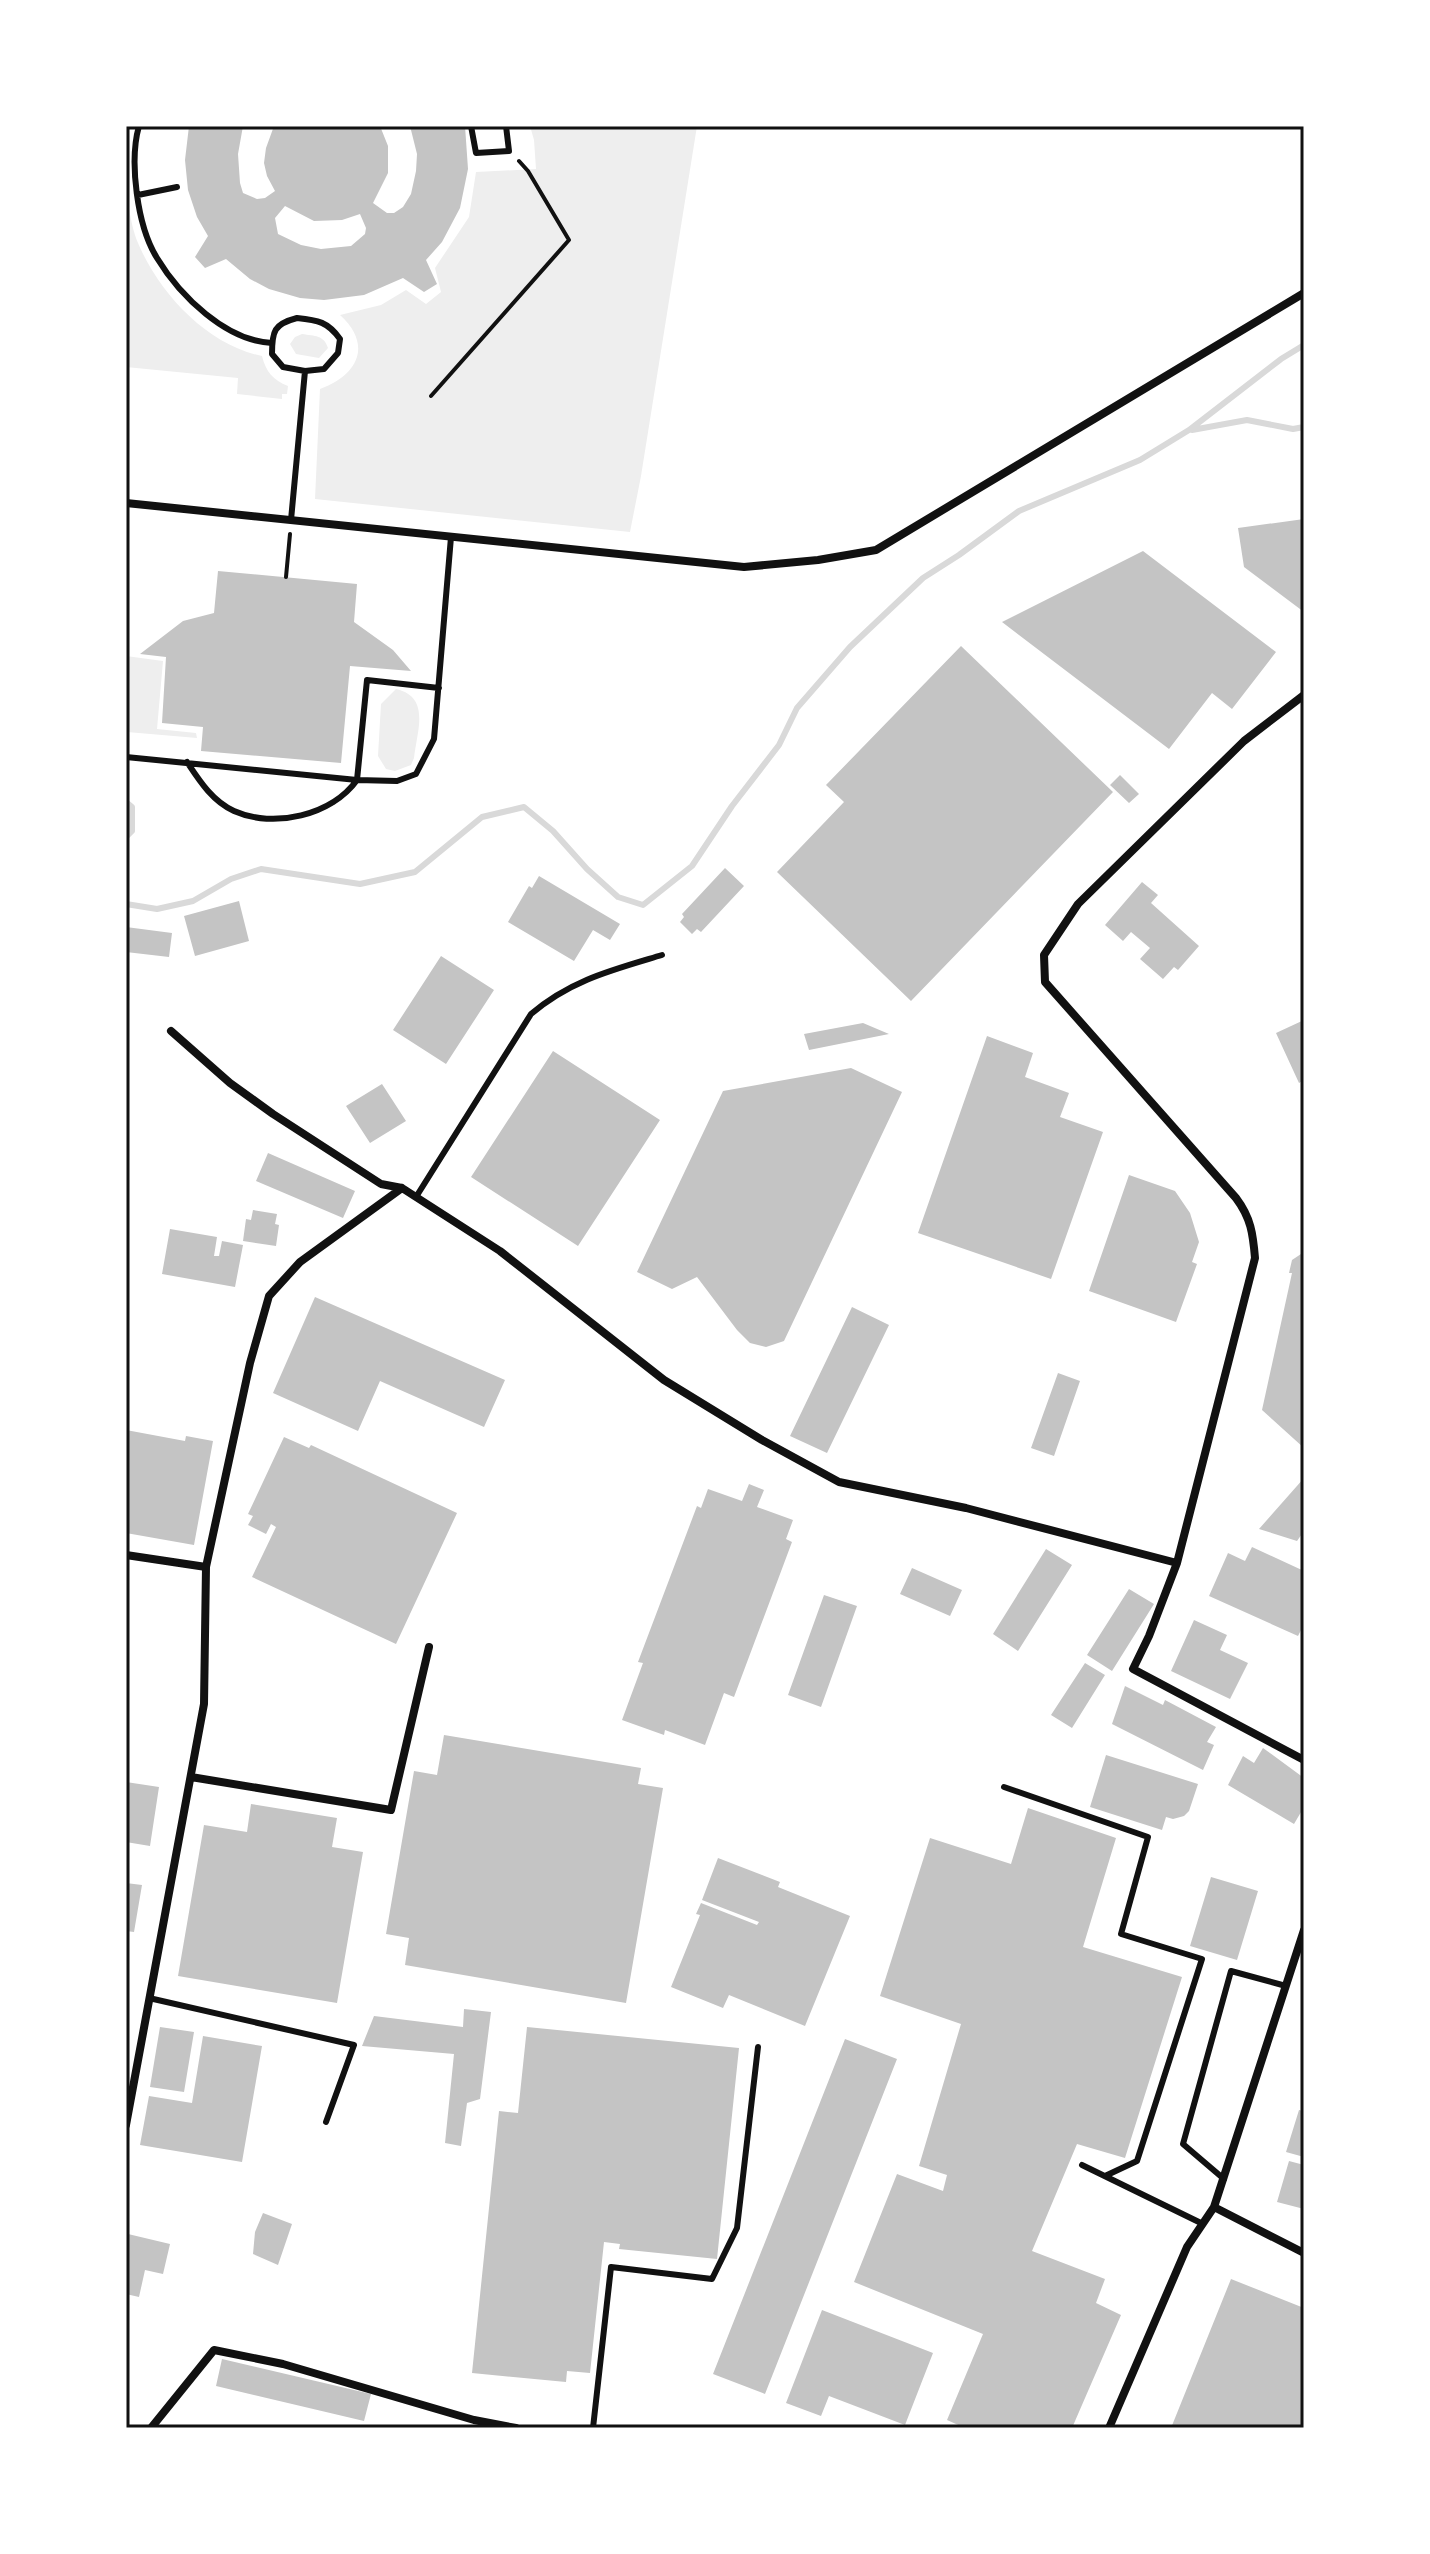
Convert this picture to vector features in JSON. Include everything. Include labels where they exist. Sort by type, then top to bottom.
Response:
[{"type":"street","points":[[126,503],[744,567],[818,560],[876,550],[1304,293]]},
{"type":"street","points":[[1304,695],[1244,741],[1078,904],[1044,955],[1045,982],[1236,1198],[1246,1211],[1253,1230],[1255,1258],[1177,1563],[1133,1669],[1304,1760]]},
{"type":"street","points":[[171,1031],[230,1083],[273,1114],[381,1184],[402,1188],[500,1251],[664,1380],[762,1440],[839,1482],[966,1508],[1177,1563]]},
{"type":"street","points":[[126,2125],[204,1704],[206,1567],[250,1363],[269,1296],[300,1262],[402,1188]]},
{"type":"street","points":[[126,1555],[206,1567]]},
{"type":"street","points":[[191,1777],[391,1810],[429,1647]]},
{"type":"street","points":[[1109,2428],[1187,2247],[1214,2207],[1304,1930]]},
{"type":"street","points":[[1214,2207],[1304,2253]]},
{"type":"street","points":[[151,2428],[214,2350],[283,2364],[474,2420],[516,2428]]},
{"type":"lane","points":[[139,126],[135,138],[134,176],[155,256],[178,286],[209,315],[237,334],[258,342],[272,343]]},
{"type":"lane","points":[[471,126],[476,153],[509,151],[506,126]]},
{"type":"lane","points":[[138,195],[177,187]]},
{"type":"lane","points":[[307,319],[330,325],[340,339],[338,353],[324,369],[305,371],[283,367],[272,354],[272,335],[282,322],[307,319]]},
{"type":"lane","points":[[291,520],[305,371]]},
{"type":"lane","points":[[126,757],[357,780],[397,781],[416,774],[434,739],[451,537]]},
{"type":"lane","points":[[187,762],[207,791],[234,811],[266,817],[298,817],[330,805],[350,790],[357,780],[367,680],[439,688]]},
{"type":"lane","points":[[416,1197],[531,1014],[571,985],[662,955]]},
{"type":"lane","points":[[1004,1787],[1148,1837],[1121,1934],[1202,1959],[1137,2161],[1105,2176]]},
{"type":"lane","points":[[1224,2179],[1183,2144],[1231,1971],[1286,1986]]},
{"type":"lane","points":[[149,1998],[354,2045],[326,2122]]},
{"type":"lane","points":[[593,2428],[611,2267],[712,2279],[737,2228],[758,2047]]},
{"type":"lane","points":[[1082,2165],[1203,2224]]},
{"type":"path","points":[[431,396],[569,240],[528,171],[509,151]]},
{"type":"path","points":[[286,577],[291,520]]},
{"type":"shaded area","points":[[530,126],[697,126],[630,532],[315,499],[320,389],[344,376],[357,358],[356,337],[340,315],[381,305],[406,290],[426,304],[441,292],[435,268],[469,217],[476,172],[536,169]]},
{"type":"shaded area","points":[[126,177],[134,231],[158,280],[204,329],[222,341],[262,356],[271,375],[288,386],[287,394],[282,394],[282,399],[237,394],[238,378],[126,367]]},
{"type":"shaded area","points":[[302,334],[321,338],[328,348],[319,358],[296,354],[290,344]]},
{"type":"shaded area","points":[[126,656],[163,661],[157,729],[196,733],[197,738],[126,734]]},
{"type":"shaded area","points":[[396,689],[414,699],[418,707],[419,726],[411,765],[395,771],[386,769],[378,756],[381,704]]},
{"type":"building","points":[[189,126],[243,126],[238,154],[243,193],[257,199],[265,198],[275,191],[264,163],[274,126],[380,126],[388,146],[388,173],[373,203],[387,213],[394,213],[403,207],[411,194],[417,154],[410,126],[465,126],[468,169],[460,208],[442,242],[426,260],[437,284],[424,292],[403,278],[364,295],[324,300],[300,298],[269,289],[250,279],[226,259],[205,268],[195,257],[208,236],[197,217],[188,190],[185,160]],"holes":[[[285,206],[314,221],[342,220],[360,214],[366,228],[365,234],[351,246],[321,249],[301,245],[278,234],[275,218]]]},
{"type":"building","points":[[1304,519],[1304,612],[1244,567],[1238,528]]},
{"type":"building","points":[[1143,551],[1276,652],[1232,709],[1212,693],[1169,749],[1002,622]]},
{"type":"building","points":[[218,571],[357,584],[354,622],[393,650],[411,671],[350,666],[341,763],[201,751],[203,727],[162,723],[166,657],[140,654],[183,621],[214,613]]},
{"type":"building","points":[[961,646],[1113,792],[911,1001],[777,872],[844,802],[826,785]]},
{"type":"building","points":[[1120,775],[1139,794],[1129,803],[1110,785]]},
{"type":"building","points":[[725,868],[744,886],[701,932],[697,929],[692,934],[680,922],[684,917],[682,914]]},
{"type":"building","points":[[539,876],[620,924],[610,940],[593,930],[574,961],[508,922],[529,886],[532,888]]},
{"type":"building","points":[[1142,882],[1158,895],[1151,903],[1199,946],[1178,970],[1174,967],[1163,979],[1140,959],[1150,948],[1131,932],[1123,941],[1105,925]]},
{"type":"building","points":[[239,901],[249,941],[195,956],[184,916]]},
{"type":"building","points":[[126,927],[172,933],[169,957],[126,952]]},
{"type":"building","points":[[441,956],[494,990],[446,1064],[393,1030]]},
{"type":"building","points":[[1304,1020],[1304,1080],[1299,1083],[1276,1033]]},
{"type":"building","points":[[863,1023],[889,1034],[809,1050],[804,1034]]},
{"type":"building","points":[[987,1036],[1033,1053],[1025,1077],[1069,1093],[1060,1117],[1103,1132],[1051,1279],[918,1233]]},
{"type":"building","points":[[553,1051],[660,1120],[578,1246],[471,1177]]},
{"type":"building","points":[[851,1068],[902,1092],[784,1341],[766,1347],[750,1343],[697,1277],[672,1289],[637,1272],[723,1091]]},
{"type":"building","points":[[382,1084],[406,1121],[370,1143],[346,1106]]},
{"type":"building","points":[[268,1153],[355,1191],[343,1218],[256,1181]]},
{"type":"building","points":[[1129,1175],[1175,1191],[1190,1213],[1199,1242],[1192,1262],[1197,1264],[1176,1322],[1089,1291]]},
{"type":"building","points":[[253,1210],[277,1214],[276,1246],[243,1241],[246,1219],[251,1220]]},
{"type":"building","points":[[170,1229],[217,1237],[214,1256],[219,1256],[222,1241],[243,1245],[235,1287],[162,1274]]},
{"type":"building","points":[[1304,1252],[1304,1448],[1262,1410],[1292,1273],[1289,1273],[1292,1260]]},
{"type":"building","points":[[315,1297],[505,1380],[484,1427],[380,1381],[358,1431],[273,1393]]},
{"type":"building","points":[[852,1307],[889,1325],[827,1453],[790,1436]]},
{"type":"building","points":[[1058,1373],[1080,1381],[1054,1456],[1031,1448]]},
{"type":"building","points":[[126,1430],[185,1441],[186,1436],[213,1441],[194,1545],[126,1533]]},
{"type":"building","points":[[284,1437],[309,1448],[311,1445],[457,1513],[396,1644],[252,1577],[276,1527],[271,1524],[266,1534],[248,1525],[253,1516],[248,1514]]},
{"type":"building","points":[[1304,1478],[1304,1531],[1297,1541],[1259,1529]]},
{"type":"building","points":[[749,1484],[764,1490],[757,1507],[793,1520],[786,1539],[792,1542],[734,1697],[724,1693],[705,1745],[665,1730],[664,1735],[622,1720],[643,1663],[638,1662],[697,1506],[701,1508],[708,1489],[742,1501]]},
{"type":"building","points":[[1252,1547],[1304,1571],[1304,1624],[1298,1636],[1209,1596],[1228,1553],[1245,1561]]},
{"type":"building","points":[[1046,1549],[1072,1565],[1018,1651],[993,1634]]},
{"type":"building","points":[[912,1568],[962,1590],[950,1616],[900,1594]]},
{"type":"building","points":[[1129,1589],[1154,1604],[1112,1671],[1087,1655]]},
{"type":"building","points":[[824,1595],[857,1606],[821,1707],[788,1695]]},
{"type":"building","points":[[1194,1620],[1227,1635],[1220,1650],[1248,1663],[1230,1699],[1171,1671]]},
{"type":"building","points":[[1085,1663],[1105,1675],[1072,1728],[1051,1715]]},
{"type":"building","points":[[1125,1686],[1163,1705],[1165,1700],[1216,1727],[1207,1742],[1214,1745],[1203,1770],[1112,1724]]},
{"type":"building","points":[[444,1735],[641,1768],[638,1784],[663,1788],[626,2003],[405,1965],[409,1938],[386,1934],[414,1771],[437,1775]]},
{"type":"building","points":[[1263,1748],[1304,1778],[1304,1807],[1294,1824],[1228,1785],[1243,1756],[1254,1763]]},
{"type":"building","points":[[1106,1755],[1198,1784],[1189,1811],[1173,1819],[1166,1817],[1162,1830],[1090,1807]]},
{"type":"building","points":[[126,1782],[159,1787],[150,1846],[126,1842]]},
{"type":"building","points":[[251,1804],[337,1818],[332,1847],[363,1852],[337,2003],[178,1976],[204,1825],[247,1832]]},
{"type":"building","points":[[1028,1808],[1116,1838],[1083,1947],[1182,1977],[1125,2158],[1077,2144],[1032,2251],[1105,2279],[1096,2303],[1121,2315],[1072,2428],[965,2428],[947,2420],[983,2334],[854,2282],[897,2174],[943,2191],[947,2175],[919,2166],[961,2024],[880,1996],[930,1838],[1011,1864]]},
{"type":"building","points":[[718,1858],[780,1882],[778,1887],[850,1916],[805,2026],[729,1995],[723,2008],[671,1987],[700,1915],[696,1914],[701,1903],[757,1925],[759,1922],[702,1900]]},
{"type":"building","points":[[1211,1877],[1258,1891],[1237,1960],[1190,1946]]},
{"type":"building","points":[[126,1883],[142,1885],[134,1932],[126,1931]]},
{"type":"building","points":[[464,2009],[491,2012],[480,2099],[467,2103],[461,2146],[445,2143],[454,2054],[362,2046],[374,2016],[463,2027]]},
{"type":"building","points":[[160,2027],[194,2032],[184,2092],[150,2087]]},
{"type":"building","points":[[527,2027],[739,2048],[717,2259],[619,2249],[620,2244],[604,2242],[590,2373],[567,2371],[566,2382],[472,2373],[499,2111],[518,2113]]},
{"type":"building","points":[[203,2036],[262,2046],[242,2162],[140,2145],[149,2096],[192,2103]]},
{"type":"building","points":[[845,2039],[897,2059],[765,2394],[713,2374]]},
{"type":"building","points":[[1299,2110],[1304,2111],[1304,2157],[1286,2152]]},
{"type":"building","points":[[1289,2161],[1304,2165],[1304,2209],[1277,2202]]},
{"type":"building","points":[[263,2213],[292,2224],[278,2265],[253,2254],[255,2232]]},
{"type":"building","points":[[128,2234],[170,2244],[163,2274],[145,2270],[139,2297],[126,2294]]},
{"type":"building","points":[[1231,2279],[1304,2308],[1304,2428],[1171,2428]]},
{"type":"building","points":[[822,2310],[933,2353],[905,2425],[829,2396],[821,2416],[786,2403]]},
{"type":"building","points":[[222,2359],[371,2394],[364,2421],[216,2386]]},
{"type":"waterway","points":[[126,904],[157,909],[193,901],[231,879],[261,869],[360,884],[415,872],[482,817],[524,807],[553,831],[587,869],[618,897],[643,905],[692,866],[732,806],[779,745],[797,708],[850,647],[923,578],[1019,511],[1140,460],[1189,430],[1281,359],[1304,345]]},
{"type":"waterway","points":[[1192,430],[1247,420],[1293,429],[1304,427]]},
{"type":"waterway","points":[[126,802],[132,807],[132,831],[126,837]]}]
